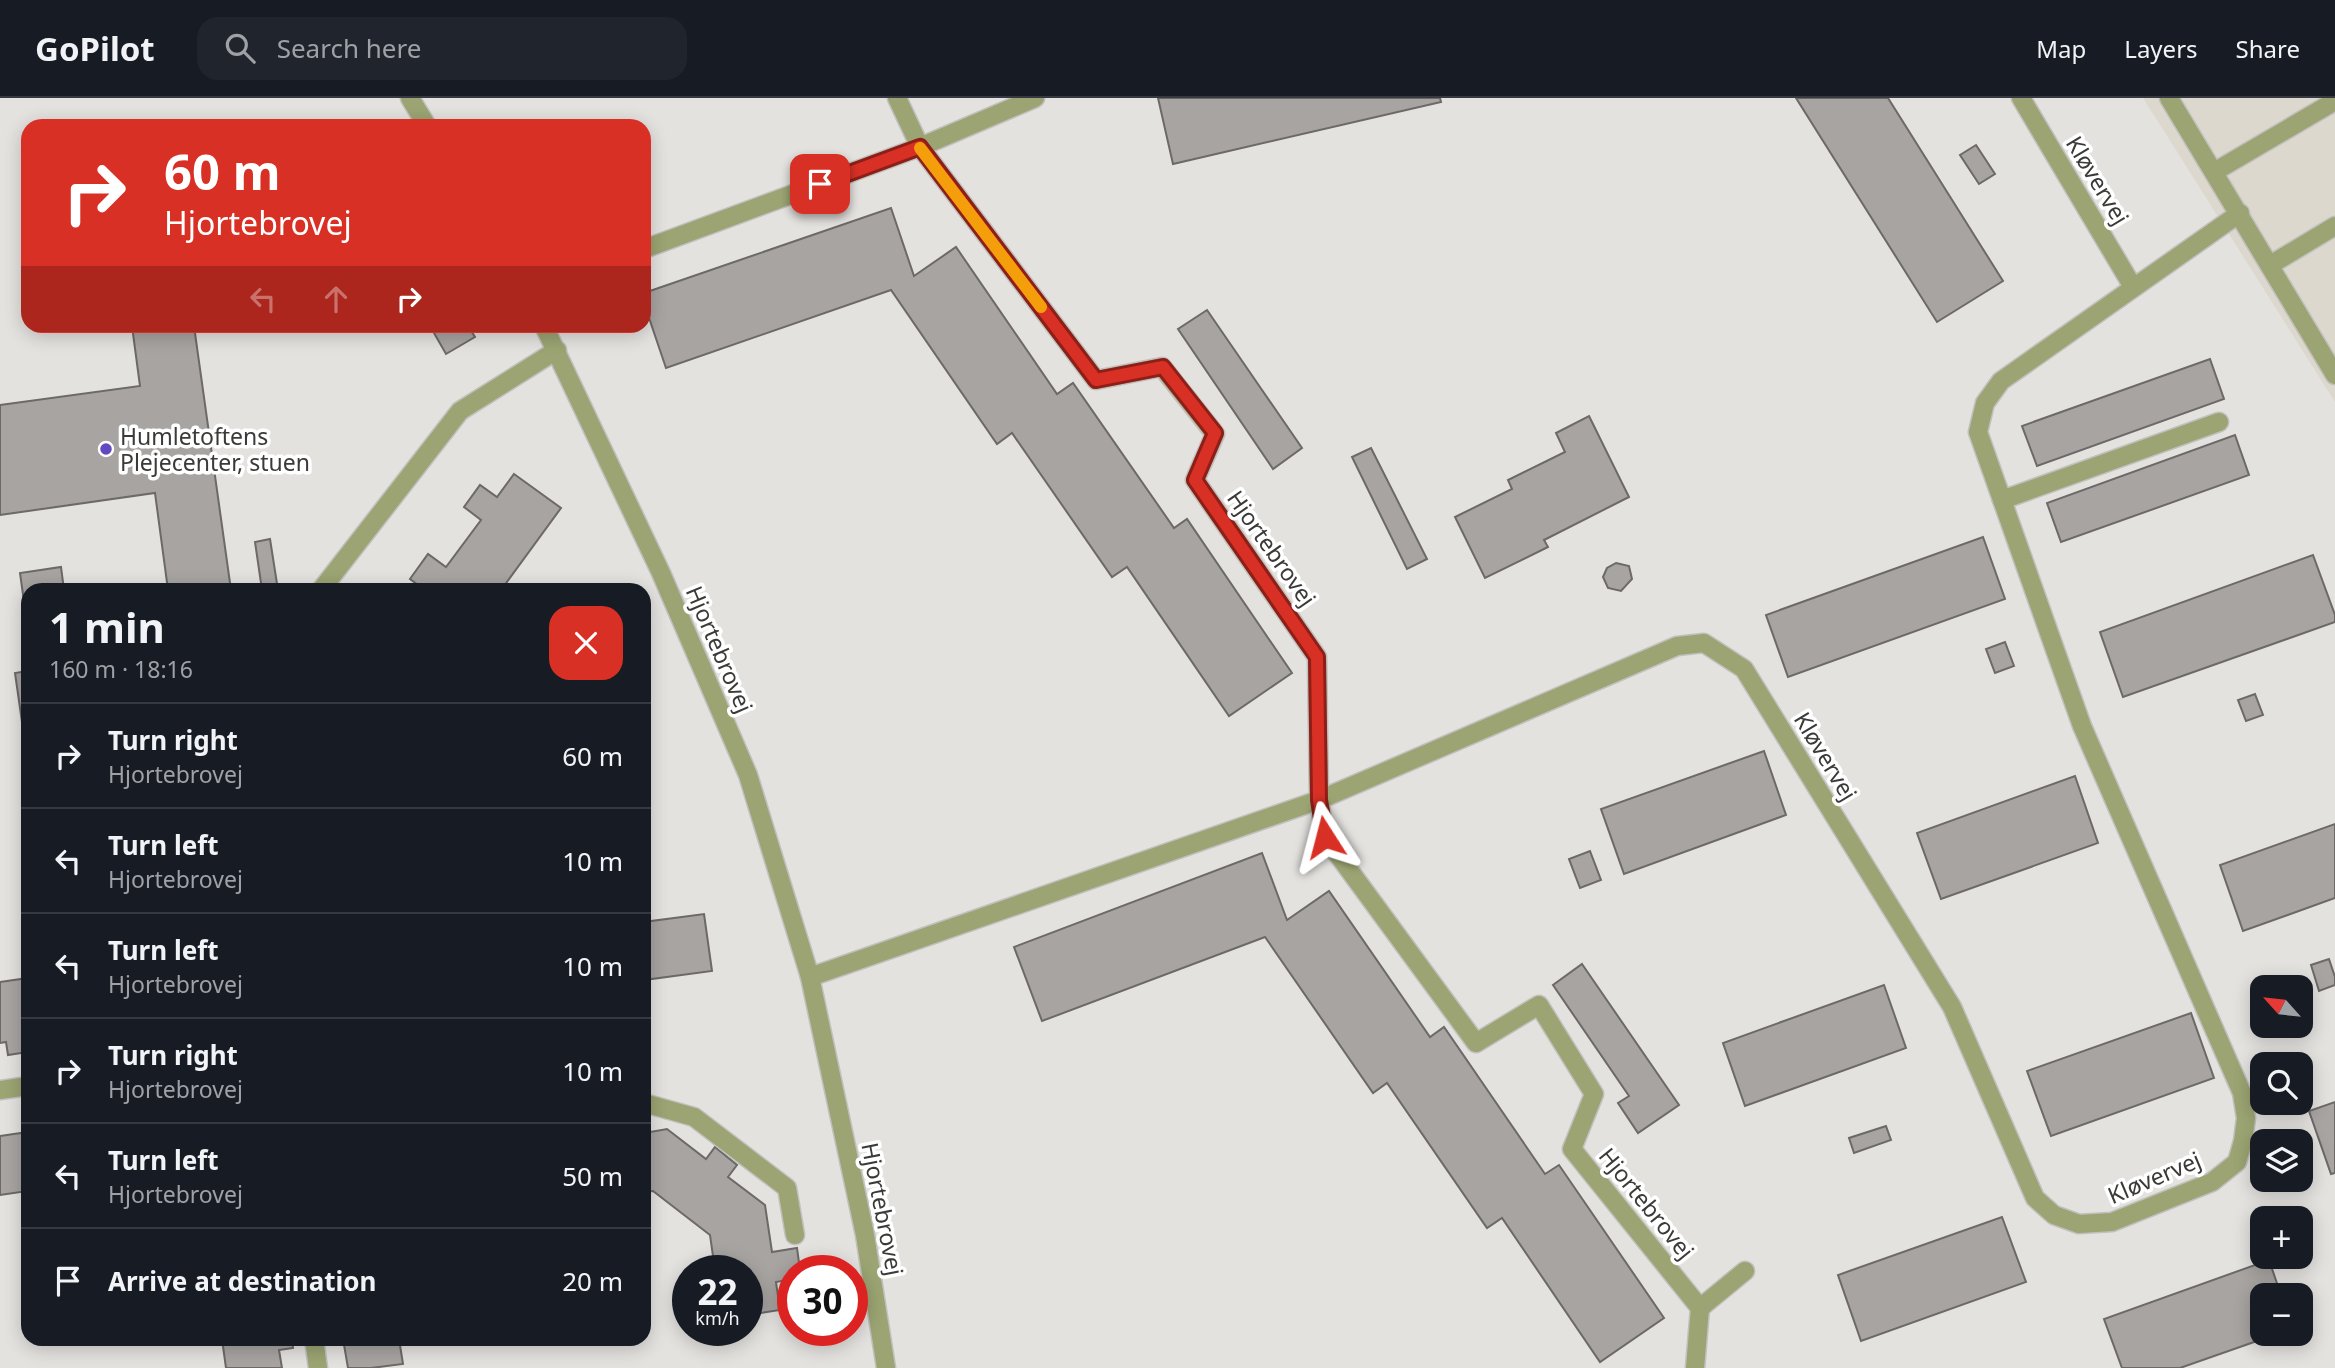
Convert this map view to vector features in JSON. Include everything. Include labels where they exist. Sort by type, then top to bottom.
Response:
[{"type":"street","points":[[410,98],[423,119]]},
{"type":"street","name":"Hjortebrovej","points":[[897,98],[920,147],[1096,380],[1163,367],[1215,433],[1195,480],[1317,657],[1319,800],[1325,837],[1476,1043],[1539,1005],[1594,1094],[1572,1149],[1700,1308]]},
{"type":"street","points":[[651,246],[920,147],[1035,98]]},
{"type":"street","name":"Kløvervej","points":[[2021,98],[2133,287]]},
{"type":"street","points":[[2169,98],[2335,375]]},
{"type":"street","points":[[2214,172],[2335,101]]},
{"type":"street","name":"Kløvervej","points":[[1319,800],[1676,646],[1704,643],[1744,668],[1952,1007],[2035,1198],[2054,1215],[2079,1224],[2112,1222],[2212,1182],[2237,1162],[2246,1118],[2242,1093],[2082,726],[1978,432],[1984,403],[2001,381],[2240,214]]},
{"type":"street","points":[[2270,265],[2335,226]]},
{"type":"street","name":"Hjortebrovej","points":[[548,333],[661,573],[748,775],[810,977],[865,1235],[886,1368]]},
{"type":"street","points":[[326,583],[460,411],[557,350]]},
{"type":"street","points":[[2002,500],[2219,422]]},
{"type":"street","points":[[810,977],[1319,800]]},
{"type":"street","points":[[0,1090],[21,1087]]},
{"type":"street","points":[[651,1105],[694,1117],[786,1188],[795,1235]]},
{"type":"street","points":[[1695,1368],[1700,1308],[1745,1271]]},
{"type":"street","points":[[315,1346],[318,1368]]},
{"type":"shaded area","points":[[2143,98],[2335,98],[2335,402]]},
{"type":"building","points":[[1158,98],[1440,98],[1441,102],[1173,164]]},
{"type":"building","points":[[1796,98],[1888,98],[2003,281],[1937,322]]},
{"type":"building","points":[[1976,145],[1995,174],[1979,184],[1960,155]]},
{"type":"building","points":[[891,208],[914,276],[956,247],[1057,394],[1073,383],[1174,528],[1187,519],[1292,673],[1229,716],[1127,567],[1112,577],[1012,433],[997,444],[891,290],[666,368],[651,324],[651,291]]},
{"type":"building","points":[[1207,310],[1302,448],[1273,469],[1178,329]]},
{"type":"building","name":"Humletoftens Plejecenter, stuen","points":[[133,333],[195,333],[230,583],[167,583],[155,493],[0,515],[0,405],[140,386]]},
{"type":"building","points":[[434,333],[472,333],[475,337],[446,354]]},
{"type":"building","points":[[2210,359],[2224,399],[2037,466],[2022,426]]},
{"type":"building","points":[[1589,416],[1629,497],[1544,540],[1548,547],[1485,578],[1455,517],[1512,489],[1508,480],[1565,452],[1556,433]]},
{"type":"building","points":[[2235,435],[2249,475],[2061,542],[2047,503]]},
{"type":"building","points":[[1371,448],[1427,559],[1407,569],[1352,457]]},
{"type":"building","points":[[514,474],[561,508],[506,583],[415,583],[410,579],[428,554],[446,567],[481,520],[464,507],[480,485],[497,497]]},
{"type":"building","points":[[1983,537],[2005,599],[1788,677],[1766,615]]},
{"type":"building","points":[[270,539],[277,583],[261,583],[255,542]]},
{"type":"building","points":[[2313,555],[2335,615],[2335,622],[2123,697],[2100,632]]},
{"type":"building","points":[[1616,563],[1629,566],[1632,579],[1621,591],[1608,588],[1603,577],[1607,568]]},
{"type":"building","points":[[61,567],[63,583],[21,583],[20,573]]},
{"type":"building","points":[[2005,642],[2014,666],[1995,673],[1986,649]]},
{"type":"building","points":[[21,672],[21,715],[15,673]]},
{"type":"building","points":[[2255,694],[2263,715],[2246,721],[2238,700]]},
{"type":"building","points":[[1764,751],[1786,815],[1624,874],[1601,809]]},
{"type":"building","points":[[2075,776],[2098,843],[1941,899],[1917,833]]},
{"type":"building","points":[[2335,824],[2335,898],[2243,931],[2220,865]]},
{"type":"building","points":[[1590,851],[1601,880],[1580,888],[1569,859]]},
{"type":"building","points":[[1262,853],[1287,920],[1329,891],[1430,1037],[1444,1027],[1545,1174],[1559,1165],[1664,1318],[1600,1362],[1502,1218],[1487,1228],[1387,1083],[1373,1093],[1265,937],[1042,1021],[1014,947]]},
{"type":"building","points":[[704,914],[712,971],[651,979],[651,921]]},
{"type":"building","points":[[2329,959],[2335,985],[2319,991],[2311,965]]},
{"type":"building","points":[[1582,964],[1679,1105],[1638,1133],[1618,1103],[1629,1096],[1553,985]]},
{"type":"building","points":[[21,979],[21,1053],[8,1055],[6,1042],[0,1043],[0,982]]},
{"type":"building","points":[[1884,985],[1906,1048],[1745,1106],[1723,1043]]},
{"type":"building","points":[[2191,1013],[2214,1078],[2051,1136],[2027,1071]]},
{"type":"building","points":[[2335,1102],[2335,1173],[2331,1174],[2310,1115],[2313,1115],[2313,1110]]},
{"type":"building","points":[[1886,1126],[1891,1140],[1854,1153],[1849,1138]]},
{"type":"building","points":[[667,1129],[706,1159],[715,1147],[737,1165],[728,1177],[765,1205],[772,1252],[797,1248],[798,1255],[777,1255],[777,1310],[763,1313],[763,1255],[713,1255],[710,1235],[651,1191],[651,1132]]},
{"type":"building","points":[[21,1133],[21,1192],[0,1195],[0,1136]]},
{"type":"building","points":[[2002,1217],[2026,1282],[1861,1341],[1838,1275]]},
{"type":"building","points":[[2250,1267],[2250,1269],[2272,1269],[2277,1283],[2250,1283],[2250,1343],[2180,1368],[2122,1368],[2104,1319]]},
{"type":"building","points":[[223,1346],[293,1346],[279,1350],[282,1368],[226,1368]]},
{"type":"building","points":[[344,1346],[400,1346],[403,1364],[348,1368]]},
{"type":"slow traffic","points":[[920,148],[1041,307]]},
{"type":"place","name":"Humletoftens Plejecenter, stuen","points":[[106,449]]},
{"type":"route","points":[[820,184],[920,147],[1096,380],[1163,367],[1215,433],[1195,480],[1317,657],[1319,800],[1325,837]]}]
